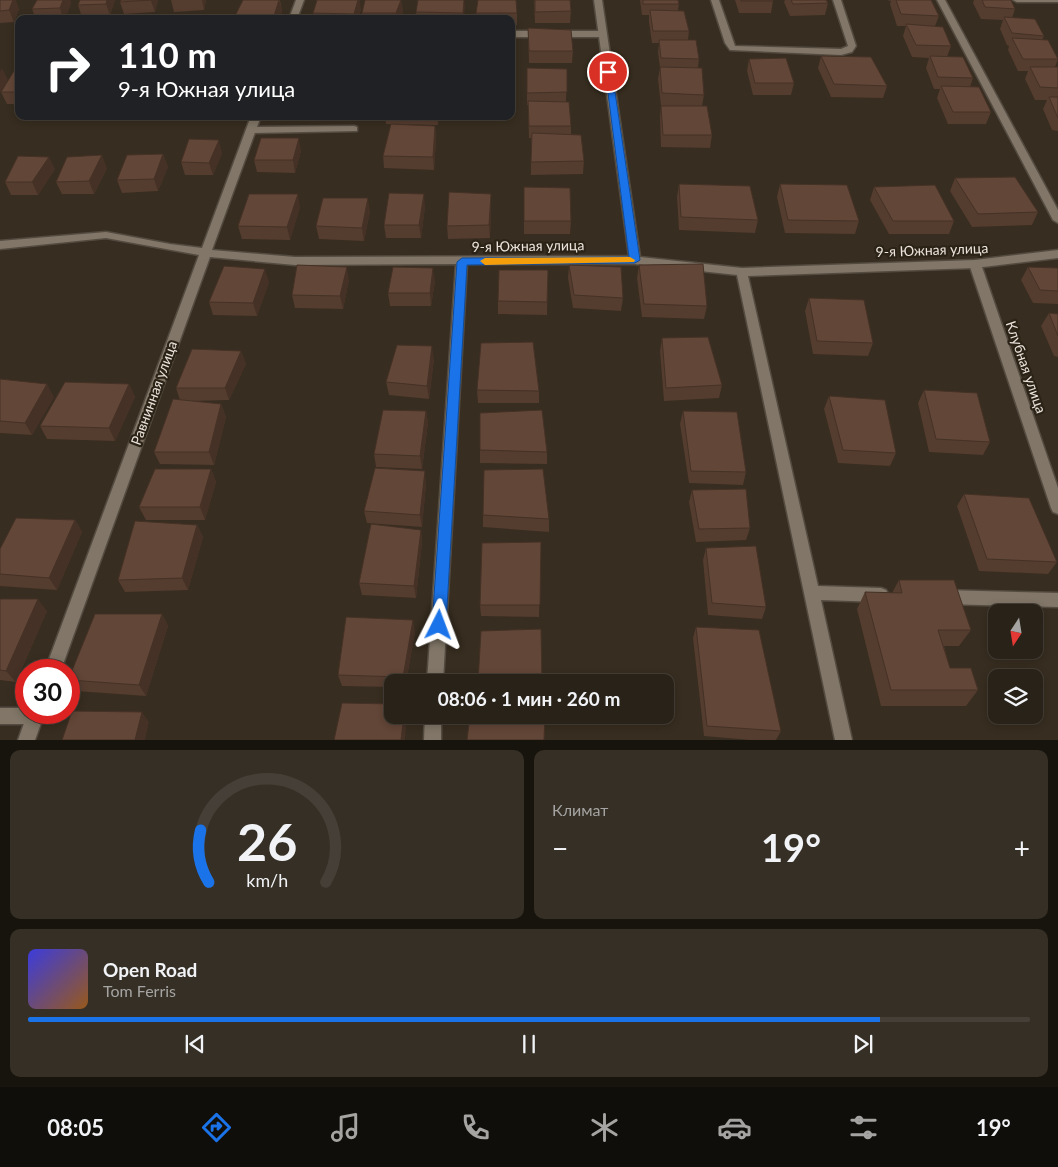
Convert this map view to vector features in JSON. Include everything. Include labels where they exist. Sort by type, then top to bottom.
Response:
[{"type":"street","points":[[294,15],[300,0]]},
{"type":"street","points":[[598,0],[635,260]]},
{"type":"street","points":[[715,0],[729,43],[733,48],[841,52],[849,50],[852,46],[837,0]]},
{"type":"street","points":[[941,0],[1058,220]]},
{"type":"street","points":[[1017,0],[1058,0]]},
{"type":"street","points":[[515,34],[602,34]]},
{"type":"street","name":"Равнинная улица","points":[[57,659],[255,120]]},
{"type":"street","points":[[251,130],[354,129]]},
{"type":"street","name":"9-я Южная улица","points":[[0,245],[106,235],[170,248],[240,257],[295,261],[635,260],[742,272],[975,264],[1058,254]]},
{"type":"street","points":[[436,674],[462,262]]},
{"type":"street","name":"Клубная улица","points":[[975,264],[1058,508]]},
{"type":"street","points":[[742,272],[844,740]]},
{"type":"street","points":[[812,593],[901,596]]},
{"type":"street","points":[[930,596],[1058,600]]},
{"type":"street","points":[[0,716],[15,715]]},
{"type":"street","points":[[26,740],[32,724]]},
{"type":"street","points":[[432,740],[433,724]]},
{"type":"building","points":[[0,0],[13,0],[9,10],[0,11]]},
{"type":"building","points":[[37,0],[63,0],[60,8],[32,9]]},
{"type":"building","points":[[80,0],[107,0],[106,4],[78,5]]},
{"type":"building","points":[[121,0],[151,0],[120,2]]},
{"type":"building","points":[[243,0],[279,0],[274,15],[236,15]]},
{"type":"building","points":[[317,0],[358,0],[354,14],[313,13]]},
{"type":"building","points":[[365,0],[401,0],[396,13],[362,13]]},
{"type":"building","points":[[418,0],[464,0],[463,13],[416,12]]},
{"type":"building","points":[[478,0],[516,0],[517,13],[476,13]]},
{"type":"building","points":[[535,0],[570,0],[571,11],[535,12]]},
{"type":"building","points":[[643,0],[678,0],[679,4],[643,4]]},
{"type":"building","points":[[773,0],[773,1],[741,1]]},
{"type":"building","points":[[791,0],[826,0],[828,3],[793,4]]},
{"type":"building","points":[[896,0],[931,0],[939,16],[901,14]]},
{"type":"building","points":[[982,0],[1011,0],[1015,9],[985,7]]},
{"type":"building","points":[[650,10],[684,11],[689,31],[653,31]]},
{"type":"building","points":[[1004,17],[1035,19],[1044,36],[1012,33]]},
{"type":"building","points":[[906,24],[943,27],[951,46],[916,45]]},
{"type":"building","points":[[528,28],[571,30],[573,51],[529,51]]},
{"type":"building","points":[[1012,38],[1048,40],[1058,59],[1023,59]]},
{"type":"building","points":[[659,40],[696,40],[699,59],[661,58]]},
{"type":"building","points":[[821,56],[871,57],[887,86],[834,84]]},
{"type":"building","points":[[930,56],[963,57],[973,78],[938,77]]},
{"type":"building","points":[[786,58],[794,83],[755,83],[749,59]]},
{"type":"building","points":[[660,67],[702,68],[704,95],[662,93]]},
{"type":"building","points":[[1030,67],[1058,67],[1058,88],[1040,87]]},
{"type":"building","points":[[527,68],[567,69],[567,92],[527,93]]},
{"type":"building","points":[[14,71],[15,71],[15,92],[1,92]]},
{"type":"building","points":[[941,86],[979,87],[991,112],[953,112]]},
{"type":"building","points":[[1049,97],[1058,97],[1058,118]]},
{"type":"building","points":[[528,101],[569,102],[571,126],[529,126]]},
{"type":"building","points":[[661,106],[707,106],[712,135],[663,135]]},
{"type":"building","points":[[391,124],[435,126],[433,157],[383,156]]},
{"type":"building","points":[[532,133],[581,135],[584,161],[531,162]]},
{"type":"building","points":[[261,138],[299,138],[293,160],[254,160]]},
{"type":"building","points":[[189,139],[219,140],[209,163],[181,162]]},
{"type":"building","points":[[163,154],[154,179],[117,180],[127,155]]},
{"type":"building","points":[[102,155],[89,181],[56,182],[67,157]]},
{"type":"building","points":[[18,156],[49,157],[32,182],[5,182]]},
{"type":"building","points":[[1015,177],[1038,212],[978,214],[955,178]]},
{"type":"building","points":[[679,184],[750,186],[758,220],[681,217]]},
{"type":"building","points":[[780,184],[847,185],[859,221],[788,220]]},
{"type":"building","points":[[935,185],[954,221],[893,221],[874,187]]},
{"type":"building","points":[[524,187],[570,188],[571,221],[524,221]]},
{"type":"building","points":[[449,192],[491,194],[489,225],[447,226]]},
{"type":"building","points":[[389,193],[424,194],[419,225],[384,225]]},
{"type":"building","points":[[249,194],[298,194],[287,227],[238,226]]},
{"type":"building","points":[[323,198],[368,198],[362,228],[316,226]]},
{"type":"building","points":[[703,264],[707,306],[644,304],[639,265]]},
{"type":"building","points":[[297,265],[347,267],[340,296],[292,295]]},
{"type":"building","points":[[569,265],[621,267],[623,298],[574,295]]},
{"type":"building","points":[[224,266],[265,269],[253,303],[209,302]]},
{"type":"building","points":[[393,267],[433,268],[430,293],[388,293]]},
{"type":"building","points":[[1028,267],[1058,268],[1058,291],[1040,290]]},
{"type":"building","points":[[499,270],[548,270],[547,302],[498,301]]},
{"type":"building","points":[[809,298],[864,300],[873,343],[817,341]]},
{"type":"building","points":[[1049,313],[1058,314],[1058,336]]},
{"type":"building","points":[[708,337],[722,385],[666,388],[662,338]]},
{"type":"building","points":[[533,342],[539,391],[477,390],[481,343]]},
{"type":"building","points":[[397,345],[432,346],[427,386],[386,382]]},
{"type":"building","points":[[192,349],[241,351],[225,388],[176,388]]},
{"type":"building","points":[[0,379],[47,384],[25,423],[0,421]]},
{"type":"building","points":[[65,382],[129,384],[109,428],[40,426]]},
{"type":"building","points":[[924,390],[977,393],[990,442],[936,439]]},
{"type":"building","points":[[829,396],[885,400],[896,453],[843,450]]},
{"type":"building","points":[[173,399],[221,404],[209,452],[154,452]]},
{"type":"building","points":[[383,410],[426,411],[420,456],[374,454]]},
{"type":"building","points":[[542,410],[547,452],[480,450],[480,413]]},
{"type":"building","points":[[683,411],[737,412],[746,472],[691,471]]},
{"type":"building","points":[[375,468],[425,471],[420,515],[364,511]]},
{"type":"building","points":[[155,469],[211,469],[200,507],[139,507]]},
{"type":"building","points":[[543,469],[549,519],[483,515],[484,470]]},
{"type":"building","points":[[746,489],[750,528],[699,529],[692,490]]},
{"type":"building","points":[[964,494],[1029,498],[1057,562],[987,559]]},
{"type":"building","points":[[16,518],[75,520],[49,578],[0,574],[0,549]]},
{"type":"building","points":[[135,521],[197,525],[182,578],[118,580]]},
{"type":"building","points":[[371,524],[421,530],[414,586],[359,583]]},
{"type":"building","points":[[541,542],[540,605],[480,605],[482,543]]},
{"type":"building","points":[[756,546],[766,607],[712,603],[706,548]]},
{"type":"building","points":[[899,580],[954,580],[971,630],[938,630],[950,668],[971,668],[978,690],[891,690],[865,592],[902,593]]},
{"type":"building","points":[[0,599],[38,599],[6,671],[0,670]]},
{"type":"building","points":[[95,614],[162,614],[139,685],[80,681],[80,659],[77,659]]},
{"type":"building","points":[[346,617],[413,620],[404,674],[384,674],[384,676],[338,675]]},
{"type":"building","points":[[696,627],[759,630],[781,731],[707,726]]},
{"type":"building","points":[[541,629],[542,674],[478,674],[481,631]]},
{"type":"building","points":[[342,703],[384,704],[384,724],[403,724],[401,740],[334,740]]},
{"type":"building","points":[[80,711],[142,712],[135,740],[62,740],[68,724],[80,724]]},
{"type":"building","points":[[469,724],[545,724],[544,740],[467,740]]},
{"type":"slow traffic","points":[[485,261],[630,260]]},
{"type":"route","points":[[439,625],[462,262],[635,260],[608,72]]}]
